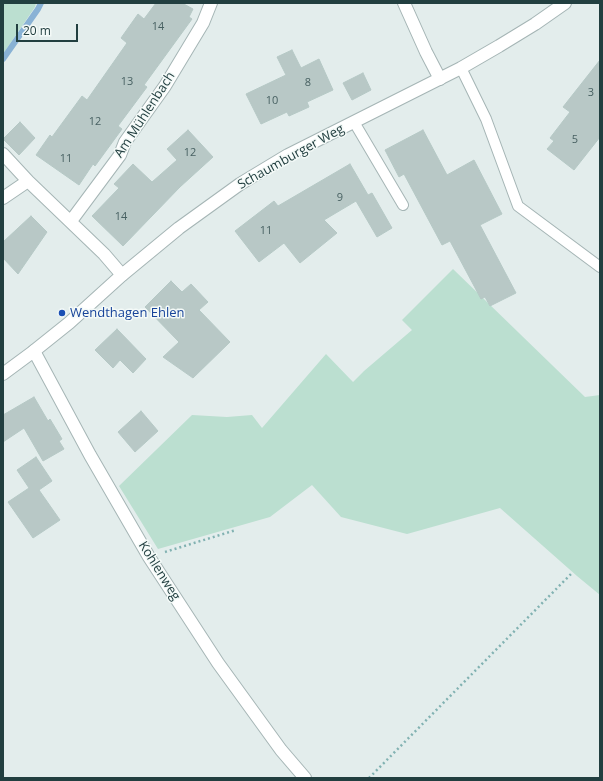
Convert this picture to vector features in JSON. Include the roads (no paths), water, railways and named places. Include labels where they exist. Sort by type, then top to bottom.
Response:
[{"type":"street","name":"Am Mühlenbach","points":[[71,221],[120,155],[125,142],[165,86],[203,23],[212,3]]},
{"type":"street","points":[[404,3],[440,79]]},
{"type":"street","name":"Schaumburger Weg","points":[[3,374],[34,351],[122,275],[180,228],[240,184],[288,155],[461,68],[535,24],[564,3]]},
{"type":"street","points":[[3,154],[28,181],[104,254],[122,275]]},
{"type":"street","points":[[3,198],[28,181]]},
{"type":"street","name":"Kohlenweg","points":[[34,351],[90,455],[149,557],[223,669],[281,750],[305,778]]},
{"type":"lane","points":[[461,68],[486,119],[518,206],[600,267]]},
{"type":"lane","points":[[354,122],[403,205]]},
{"type":"waterway","points":[[3,59],[41,3]]},
{"type":"place","name":"Wendthagen Ehlen","points":[[62,313]]}]
